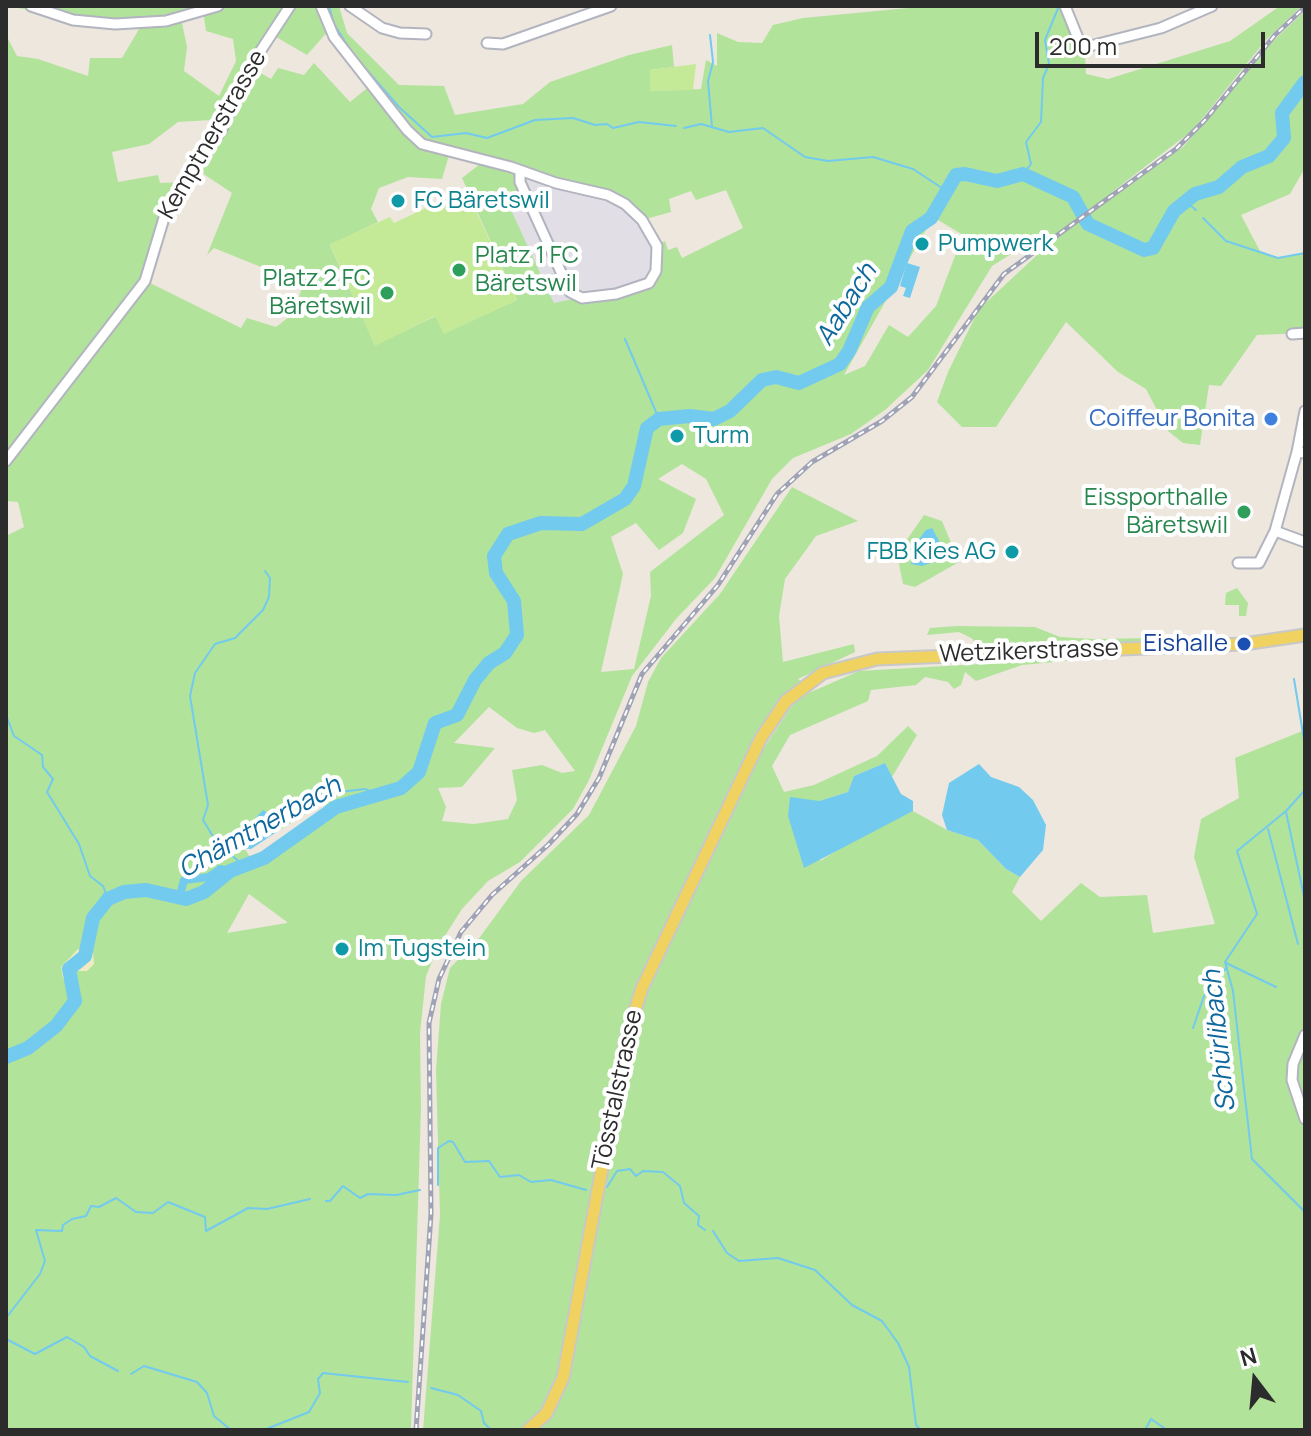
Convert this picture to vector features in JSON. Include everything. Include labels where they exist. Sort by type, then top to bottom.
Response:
[{"type":"main road","name":"Wetzikerstrasse","points":[[772,718],[786,701],[823,673],[858,661],[1244,644],[1305,635]]},
{"type":"main road","name":"Tösstalstrasse","points":[[528,1430],[546,1414],[563,1378],[626,1039],[642,988],[772,718]]},
{"type":"street","points":[[31,6],[73,20],[115,24],[166,21],[218,6]]},
{"type":"street","name":"Kemptnerstrasse","points":[[6,461],[145,281],[167,208],[222,129],[250,67],[290,6]]},
{"type":"street","points":[[321,6],[334,37],[415,138],[434,149],[520,171],[608,195],[625,204],[649,232],[659,254],[656,271],[649,283],[616,294],[582,298],[570,292],[520,182],[520,171]]},
{"type":"street","points":[[350,6],[382,28],[400,33],[426,34]]},
{"type":"street","points":[[487,43],[503,44],[611,6]]},
{"type":"street","points":[[1065,6],[1082,48],[1161,28],[1212,6]]},
{"type":"street","points":[[1292,334],[1305,333]]},
{"type":"street","points":[[1238,563],[1259,563],[1275,531],[1301,453],[1305,411]]},
{"type":"street","points":[[1275,531],[1305,542]]},
{"type":"street","points":[[1305,1035],[1293,1064],[1292,1080],[1305,1119]]},
{"type":"shaded area","points":[[511,167],[625,204],[657,246],[649,283],[554,303],[504,196],[519,190]]},
{"type":"green space","points":[[7,6],[31,6],[29,10]]},
{"type":"green space","points":[[31,6],[189,6],[191,15],[181,18],[187,47],[184,71],[219,96],[236,61],[233,39],[206,31],[203,11],[218,6],[339,6],[347,33],[399,85],[444,86],[455,115],[523,104],[550,82],[629,55],[672,45],[674,67],[650,70],[650,91],[701,89],[706,60],[717,66],[717,33],[738,42],[762,43],[773,25],[803,18],[929,6],[1063,6],[1067,26],[1082,55],[1085,54],[1086,74],[1108,79],[1230,41],[1280,6],[1302,6],[1266,40],[1193,130],[1112,192],[1114,197],[1184,146],[1272,42],[1305,11],[1305,168],[1290,194],[1241,215],[1260,251],[1278,258],[1305,253],[1305,333],[1257,335],[1221,386],[1209,385],[1200,445],[1183,443],[1168,431],[1146,389],[1118,372],[1066,322],[996,427],[962,427],[937,402],[948,372],[979,309],[1050,243],[1043,234],[992,266],[928,370],[885,410],[851,434],[793,458],[772,479],[715,578],[676,619],[632,676],[589,780],[573,809],[520,862],[488,881],[462,909],[439,945],[426,976],[420,1033],[421,1107],[411,1430],[6,1430],[6,536],[24,527],[18,502],[6,501],[6,461],[11,453],[6,450],[6,35],[17,56],[38,59],[88,76],[90,58],[122,58],[142,24],[89,23]],"holes":[[[330,29],[371,85],[350,102],[314,63],[304,75],[278,68],[271,79],[250,67],[271,34],[307,55]],[[228,119],[196,169],[232,193],[207,255],[214,248],[303,284],[294,313],[276,327],[247,318],[241,328],[146,281],[167,208],[186,182],[160,183],[158,175],[118,182],[112,152],[149,144],[178,122]],[[450,152],[484,161],[462,178],[517,300],[444,333],[436,316],[375,345],[330,245],[378,222],[371,209],[379,188],[408,177],[442,179]],[[511,168],[625,204],[642,220],[671,212],[669,199],[691,191],[696,200],[726,190],[743,228],[682,258],[677,247],[668,250],[665,241],[656,245],[656,272],[649,283],[554,303],[505,197],[520,191]],[[933,217],[963,235],[936,306],[908,337],[889,325],[865,366],[844,375]],[[682,464],[706,479],[724,515],[650,572],[651,596],[634,669],[601,672],[623,574],[611,537],[636,523],[659,550],[683,533],[696,499],[658,479]],[[489,707],[517,728],[534,733],[545,730],[575,771],[562,773],[542,765],[512,770],[517,800],[508,819],[474,824],[442,821],[446,807],[438,788],[462,787],[495,748],[454,743]],[[324,803],[327,812],[272,855],[253,862],[238,838],[249,829],[275,828],[278,831]],[[249,894],[287,923],[227,933]]]},
{"type":"green space","points":[[696,64],[693,90],[650,91],[650,70]]},
{"type":"green space","points":[[466,189],[517,300],[444,334],[435,316],[375,346],[330,244],[390,217],[394,223]]},
{"type":"green space","points":[[792,487],[858,521],[816,536],[785,579],[779,616],[783,662],[854,644],[855,652],[798,679],[806,685],[761,738],[764,748],[791,707],[804,695],[859,671],[1119,656],[1022,665],[976,681],[965,672],[961,685],[954,689],[948,682],[925,677],[916,685],[871,690],[868,701],[790,735],[772,766],[784,792],[814,785],[877,756],[908,726],[917,735],[892,777],[885,763],[854,776],[848,792],[819,801],[820,861],[872,829],[913,811],[947,830],[978,840],[1006,869],[1020,877],[1012,892],[1041,921],[1081,883],[1100,897],[1147,895],[1153,933],[1215,924],[1194,857],[1201,819],[1239,798],[1235,758],[1305,730],[1305,1430],[423,1430],[440,1215],[436,1070],[441,1004],[450,968],[480,937],[521,881],[589,815],[636,726],[648,682],[661,658],[720,594]]},
{"type":"green space","points":[[924,515],[942,521],[959,562],[915,587],[903,584],[897,554]]},
{"type":"green space","points":[[1237,588],[1248,603],[1246,616],[1239,616],[1239,605],[1225,605],[1226,593]]},
{"type":"green space","points":[[1035,627],[1060,637],[1093,639],[1214,637],[1214,640],[1003,646],[973,644],[973,639],[959,632],[927,635],[930,628]]},
{"type":"sand","points":[[88,944],[93,952],[94,964],[87,971],[75,971],[74,980],[63,979],[61,967],[77,950]]},
{"type":"water","points":[[907,263],[920,267],[910,298],[903,296],[906,288],[900,286]]},
{"type":"water","points":[[932,528],[948,557],[922,566],[911,564],[912,548],[926,530]]},
{"type":"water","points":[[885,763],[901,794],[913,801],[913,811],[804,868],[788,816],[790,797],[819,801],[848,792],[854,776]]},
{"type":"water","points":[[979,764],[991,777],[1019,787],[1033,800],[1046,825],[1043,850],[1020,877],[1006,869],[978,840],[947,830],[942,815],[949,783]]},
{"type":"water","name":"Chämtnerbach","points":[[263,810],[276,818],[278,831],[251,849],[238,848],[234,841]]},
{"type":"waterway","points":[[329,6],[334,24],[349,48]]},
{"type":"waterway","points":[[1023,174],[1031,164],[1026,142],[1041,122],[1043,78],[1049,64],[1045,40],[1059,6]]},
{"type":"waterway","points":[[710,35],[713,62],[708,81],[712,127]]},
{"type":"waterway","points":[[352,53],[399,107],[432,137],[466,133],[487,138],[535,120],[573,118],[595,125],[607,124],[613,128],[639,122],[676,126]]},
{"type":"waterway","name":"Aabach","points":[[6,1057],[28,1048],[56,1026],[75,1001],[69,969],[85,956],[93,918],[108,899],[124,892],[146,890],[186,899],[204,892],[230,871],[264,858],[336,807],[401,788],[419,772],[435,723],[457,715],[475,680],[489,663],[505,653],[517,635],[514,601],[496,573],[494,556],[508,534],[541,523],[582,524],[625,499],[634,486],[647,428],[659,419],[690,416],[714,419],[730,411],[762,380],[776,377],[799,383],[840,364],[868,307],[891,287],[912,231],[931,218],[956,175],[997,181],[1023,174],[1073,197],[1088,224],[1144,250],[1153,248],[1174,211],[1195,194],[1219,187],[1242,167],[1269,156],[1284,138],[1282,113],[1305,82]]},
{"type":"waterway","points":[[684,128],[701,124],[729,132],[763,128],[805,157],[828,161],[873,157],[913,169],[945,190]]},
{"type":"waterway","name":"Schürlibach","points":[[1186,202],[1196,210]]},
{"type":"waterway","name":"Schürlibach","points":[[1203,218],[1226,241],[1278,258],[1305,253]]},
{"type":"waterway","points":[[625,339],[659,419]]},
{"type":"waterway","name":"Chämtnerbach","points":[[242,864],[217,843],[203,820],[208,805],[190,696],[195,673],[215,644],[235,638],[263,610],[269,597],[270,578],[265,571]]},
{"type":"waterway","name":"Schürlibach","points":[[1294,679],[1305,746]]},
{"type":"waterway","points":[[6,715],[14,736],[42,755],[43,767],[53,779],[47,792],[79,844],[90,876],[103,886],[108,899]]},
{"type":"waterway","name":"Chämtnerbach","points":[[276,818],[281,808],[314,795],[365,789],[375,793]]},
{"type":"waterway","name":"Schürlibach","points":[[1305,790],[1286,811],[1237,851],[1257,914],[1225,962],[1233,991],[1252,1159],[1305,1212]]},
{"type":"waterway","points":[[1286,812],[1305,901]]},
{"type":"waterway","points":[[1268,829],[1298,944]]},
{"type":"waterway","name":"Chämtnerbach","points":[[223,846],[234,841]]},
{"type":"waterway","name":"Chämtnerbach","points":[[179,899],[184,880],[209,877],[220,869],[230,871]]},
{"type":"waterway","points":[[1226,963],[1276,987]]},
{"type":"waterway","points":[[1193,1028],[1204,996],[1227,967]]},
{"type":"waterway","points":[[438,1185],[438,1148],[449,1141],[453,1142],[465,1162],[489,1161],[500,1177],[519,1175],[531,1182],[551,1180],[586,1190]]},
{"type":"waterway","points":[[607,1187],[617,1171],[630,1169],[636,1176],[643,1171],[663,1172],[680,1186],[684,1203],[699,1216],[698,1225],[705,1230]]},
{"type":"waterway","points":[[326,1201],[330,1201],[343,1186],[360,1198],[368,1194],[396,1195],[420,1190]]},
{"type":"waterway","points":[[6,1318],[40,1274],[45,1261],[36,1230],[62,1231],[63,1225],[72,1219],[86,1216],[91,1206],[99,1207],[116,1198],[136,1212],[153,1213],[168,1202],[205,1217],[206,1231],[248,1208],[267,1209],[310,1199]]},
{"type":"waterway","points":[[713,1231],[727,1253],[739,1261],[778,1258],[815,1270],[852,1305],[882,1321],[898,1343],[909,1367],[916,1425],[921,1430]]},
{"type":"waterway","points":[[6,1339],[35,1354],[67,1337],[84,1347],[90,1356],[118,1371]]},
{"type":"waterway","points":[[131,1374],[144,1366],[197,1382],[207,1393],[214,1416],[231,1430]]},
{"type":"waterway","points":[[264,1430],[309,1412],[320,1393],[318,1379],[323,1373],[408,1382]]},
{"type":"waterway","points":[[431,1388],[458,1395],[481,1411],[484,1423],[491,1430]]},
{"type":"waterway","points":[[1145,1430],[1151,1419],[1167,1430]]},
{"type":"railway","points":[[416,1430],[431,1214],[429,1023],[439,979],[461,932],[492,895],[548,845],[577,814],[599,778],[642,674],[718,585],[777,494],[812,462],[882,421],[912,397],[1004,274],[1176,149],[1205,120],[1275,35],[1305,7]]},
{"type":"place","name":"FC Bäretswil","points":[[398,201]]},
{"type":"place","name":"Pumpwerk","points":[[922,244]]},
{"type":"place","name":"Platz 1 FC Bäretswil","points":[[459,270]]},
{"type":"place","name":"Platz 2 FC Bäretswil","points":[[387,293]]},
{"type":"place","name":"Coiffeur Bonita","points":[[1271,419]]},
{"type":"place","name":"Turm","points":[[677,436]]},
{"type":"place","name":"Eissporthalle Bäretswil","points":[[1244,512]]},
{"type":"place","name":"FBB Kies AG","points":[[1012,552]]},
{"type":"place","name":"Eishalle","points":[[1244,644]]},
{"type":"place","name":"Im Tugstein","points":[[342,949]]}]
